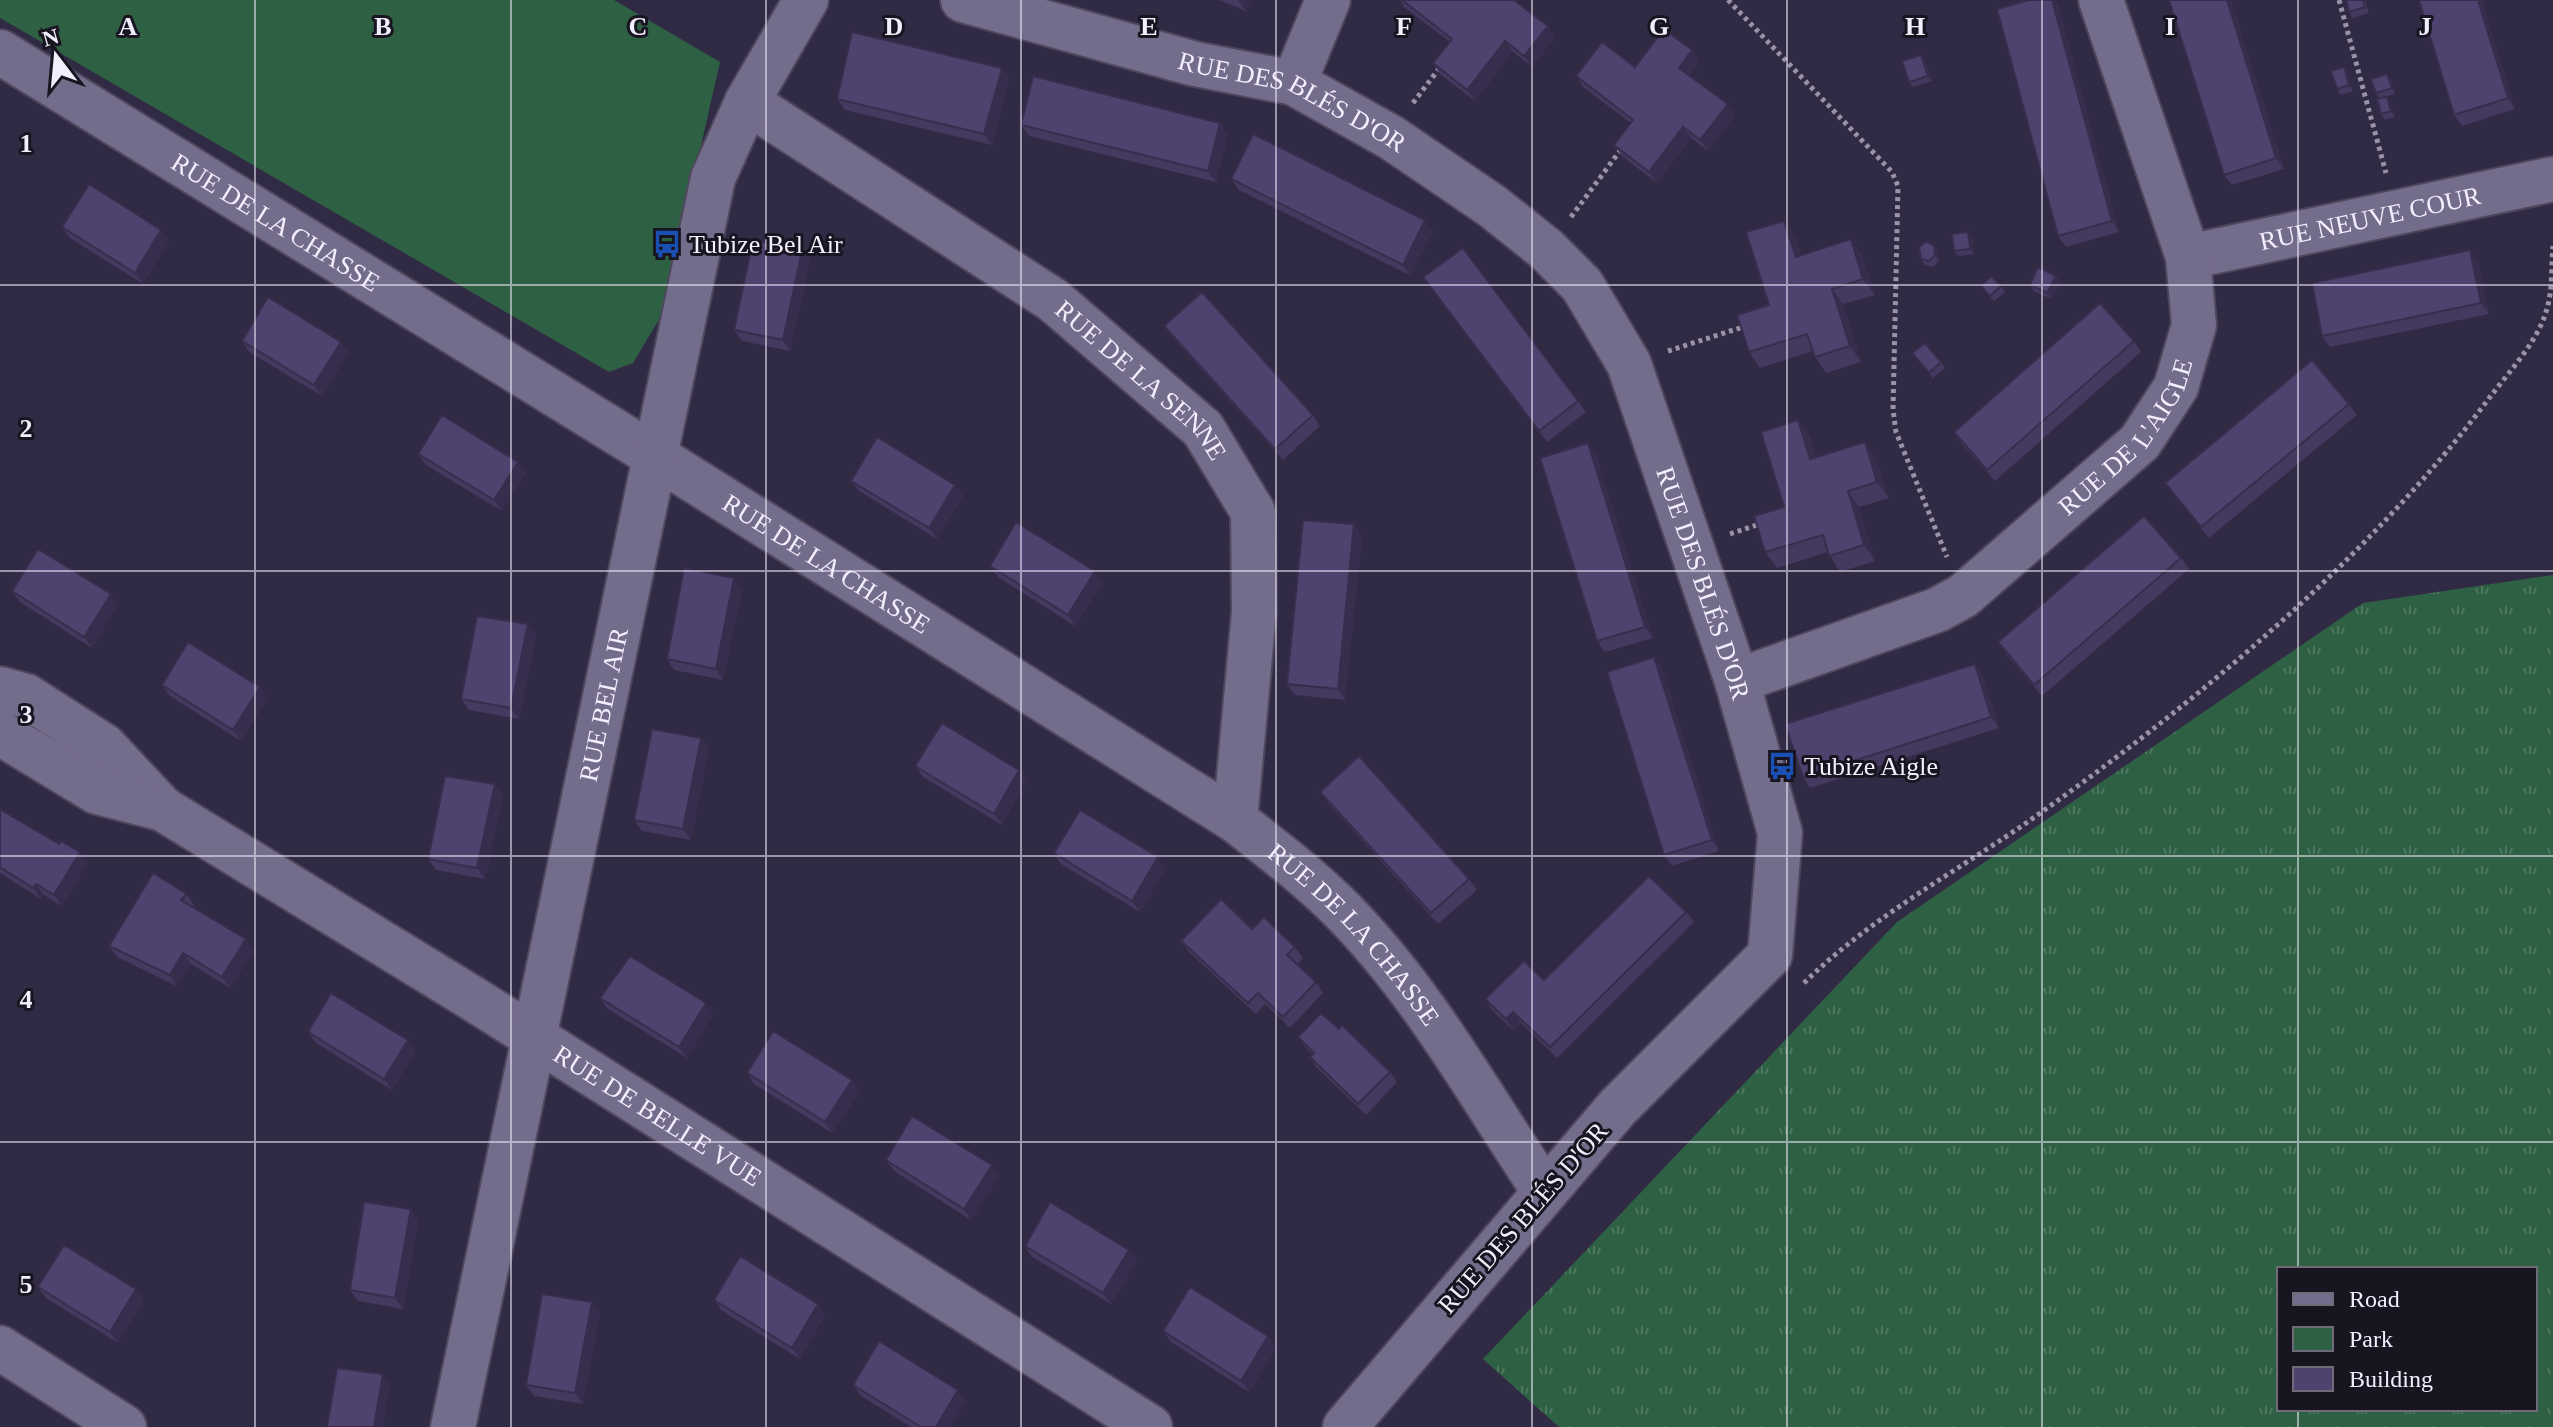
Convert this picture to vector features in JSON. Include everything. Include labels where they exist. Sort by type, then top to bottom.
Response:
[{"type":"street","name":"RUE BEL AIR","points":[[453,1427],[536,1041],[713,178],[747,102],[806,0]]},
{"type":"street","name":"RUE DES BLÉS D'OR","points":[[963,0],[1195,64],[1294,83],[1392,138],[1492,206],[1546,249],[1582,285],[1629,364],[1737,681],[1780,833],[1770,955],[1617,1108],[1345,1427]]},
{"type":"street","points":[[1294,83],[1328,0]]},
{"type":"street","name":"RUE DE L'AIGLE","points":[[1737,681],[1937,610],[1963,596],[2140,442],[2176,387],[2194,325],[2188,257],[2101,0]]},
{"type":"street","name":"RUE DE LA CHASSE","points":[[0,52],[655,456],[1235,820],[1302,872],[1344,912],[1406,984],[1443,1033],[1545,1192]]},
{"type":"street","name":"RUE DE LA SENNE","points":[[747,102],[1053,300],[1203,429],[1253,512],[1254,612],[1235,820]]},
{"type":"street","name":"RUE NEUVE COUR","points":[[2188,257],[2553,179]]},
{"type":"street","name":"RUE DE BELLE VUE","points":[[0,689],[26,696],[104,746],[163,809],[472,998],[1150,1427]]},
{"type":"street","name":"RUE DE BELLE VUE","points":[[0,733],[97,792],[163,809]]},
{"type":"street","points":[[0,1348],[124,1427]]},
{"type":"path","points":[[1728,0],[1892,172],[1898,186],[1893,410],[1896,432],[1950,566]]},
{"type":"path","points":[[2339,0],[2396,211]]},
{"type":"path","points":[[1410,108],[1443,64]]},
{"type":"path","points":[[1567,223],[1631,136]]},
{"type":"path","points":[[1799,989],[1858,936],[2031,819],[2179,707],[2319,586],[2462,435],[2518,360],[2546,312],[2553,246]]},
{"type":"path","points":[[1660,354],[1755,323]]},
{"type":"path","points":[[1721,537],[1773,519]]},
{"type":"green space","points":[[0,0],[614,0],[720,62],[663,313],[633,363],[609,372],[0,18]]},
{"type":"green space","points":[[2553,575],[2553,1427],[1559,1427],[1483,1359],[1897,922],[2363,603]]},
{"type":"building","points":[[1402,0],[1514,0],[1548,26],[1524,56],[1505,41],[1467,90],[1433,63],[1452,39]]},
{"type":"building","points":[[2029,0],[2052,0],[2112,221],[2058,236],[1997,9]]},
{"type":"building","points":[[2169,0],[2227,0],[2276,158],[2224,175]]},
{"type":"building","points":[[2346,0],[2363,0],[2365,7],[2349,12]]},
{"type":"building","points":[[2419,0],[2478,0],[2508,98],[2454,115]]},
{"type":"building","points":[[1664,29],[1692,50],[1679,68],[1728,104],[1700,140],[1683,127],[1649,172],[1614,145],[1633,120],[1576,76],[1602,42],[1635,67]]},
{"type":"building","points":[[852,32],[1002,68],[984,134],[837,99]]},
{"type":"building","points":[[1921,55],[1928,76],[1909,82],[1902,61]]},
{"type":"building","points":[[2344,67],[2349,85],[2337,89],[2331,71]]},
{"type":"building","points":[[2387,74],[2392,88],[2376,93],[2371,79]]},
{"type":"building","points":[[1033,76],[1220,123],[1208,171],[1021,125]]},
{"type":"building","points":[[2387,97],[2391,111],[2381,114],[2377,99]]},
{"type":"building","points":[[1253,134],[1425,220],[1403,265],[1231,179]]},
{"type":"building","points":[[89,184],[161,230],[135,273],[62,227]]},
{"type":"building","points":[[1784,221],[1796,257],[1851,239],[1863,279],[1832,289],[1850,346],[1815,357],[1807,334],[1749,352],[1737,315],[1769,305],[1746,232]]},
{"type":"building","points":[[1968,232],[1970,249],[1954,251],[1952,234]]},
{"type":"building","points":[[753,240],[802,251],[783,340],[734,330]]},
{"type":"building","points":[[1926,241],[1934,246],[1935,255],[1929,261],[1921,259],[1919,247]]},
{"type":"building","points":[[1463,248],[1578,401],[1539,431],[1423,277]]},
{"type":"building","points":[[2470,250],[2481,303],[2322,336],[2312,283]]},
{"type":"building","points":[[2038,267],[2056,276],[2047,293],[2030,285]]},
{"type":"building","points":[[1991,276],[2001,286],[1990,296],[1981,286]]},
{"type":"building","points":[[1202,292],[1313,415],[1275,449],[1164,326]]},
{"type":"building","points":[[268,297],[341,342],[314,385],[242,341]]},
{"type":"building","points":[[2100,303],[2134,341],[1987,470],[1954,432]]},
{"type":"building","points":[[1925,343],[1941,362],[1929,373],[1912,353]]},
{"type":"building","points":[[2312,360],[2349,404],[2201,527],[2165,483]]},
{"type":"building","points":[[442,415],[518,462],[494,500],[418,454]]},
{"type":"building","points":[[1798,420],[1810,459],[1865,442],[1877,482],[1848,491],[1864,545],[1829,556],[1823,535],[1765,552],[1754,516],[1784,507],[1761,432]]},
{"type":"building","points":[[877,437],[955,485],[929,528],[851,481]]},
{"type":"building","points":[[1588,443],[1645,627],[1597,641],[1540,458]]},
{"type":"building","points":[[2144,516],[2181,558],[2034,685],[1998,642]]},
{"type":"building","points":[[1303,520],[1354,524],[1338,689],[1287,684]]},
{"type":"building","points":[[1016,522],[1095,571],[1068,615],[990,566]]},
{"type":"building","points":[[38,549],[111,594],[84,637],[12,591]]},
{"type":"building","points":[[684,568],[734,578],[716,669],[667,659]]},
{"type":"building","points":[[477,616],[528,624],[511,708],[461,699]]},
{"type":"building","points":[[188,642],[260,687],[233,730],[162,685]]},
{"type":"building","points":[[1654,657],[1712,840],[1664,855],[1607,672]]},
{"type":"building","points":[[1975,664],[1991,717],[1803,777],[1785,724]]},
{"type":"building","points":[[942,723],[1019,770],[994,814],[915,766]]},
{"type":"building","points":[[652,729],[701,738],[683,829],[634,820]]},
{"type":"building","points":[[1359,756],[1469,879],[1431,913],[1320,792]]},
{"type":"building","points":[[445,776],[495,784],[477,868],[428,859]]},
{"type":"building","points":[[0,809],[59,844],[61,841],[80,852],[54,895],[36,884],[33,888],[0,867]]},
{"type":"building","points":[[1080,810],[1158,857],[1132,901],[1054,853]]},
{"type":"building","points":[[153,873],[187,894],[181,900],[246,939],[222,977],[183,953],[170,975],[109,946]]},
{"type":"building","points":[[1649,876],[1686,912],[1550,1047],[1513,1012],[1506,1019],[1485,999],[1524,961],[1544,980]]},
{"type":"building","points":[[1221,899],[1252,929],[1264,917],[1295,947],[1287,955],[1316,982],[1283,1017],[1258,993],[1248,1003],[1181,941]]},
{"type":"building","points":[[630,956],[706,1003],[679,1047],[600,998]]},
{"type":"building","points":[[331,993],[408,1040],[384,1079],[308,1032]]},
{"type":"building","points":[[1321,1013],[1339,1029],[1342,1025],[1390,1072],[1358,1104],[1310,1057],[1314,1053],[1298,1037]]},
{"type":"building","points":[[773,1031],[852,1080],[825,1122],[747,1073]]},
{"type":"building","points":[[912,1116],[992,1165],[964,1209],[886,1160]]},
{"type":"building","points":[[364,1202],[411,1209],[395,1298],[350,1290]]},
{"type":"building","points":[[1050,1202],[1129,1250],[1103,1293],[1025,1246]]},
{"type":"building","points":[[64,1245],[136,1289],[110,1332],[38,1287]]},
{"type":"building","points":[[740,1256],[818,1304],[792,1348],[714,1300]]},
{"type":"building","points":[[1190,1287],[1268,1336],[1241,1381],[1163,1331]]},
{"type":"building","points":[[542,1294],[592,1302],[575,1393],[526,1385]]},
{"type":"building","points":[[879,1341],[958,1390],[936,1427],[921,1427],[853,1385]]},
{"type":"building","points":[[337,1368],[383,1374],[374,1427],[327,1427]]},
{"type":"place","name":"Tubize Bel Air","points":[[667,244]]},
{"type":"place","name":"Tubize Aigle","points":[[1782,766]]}]
